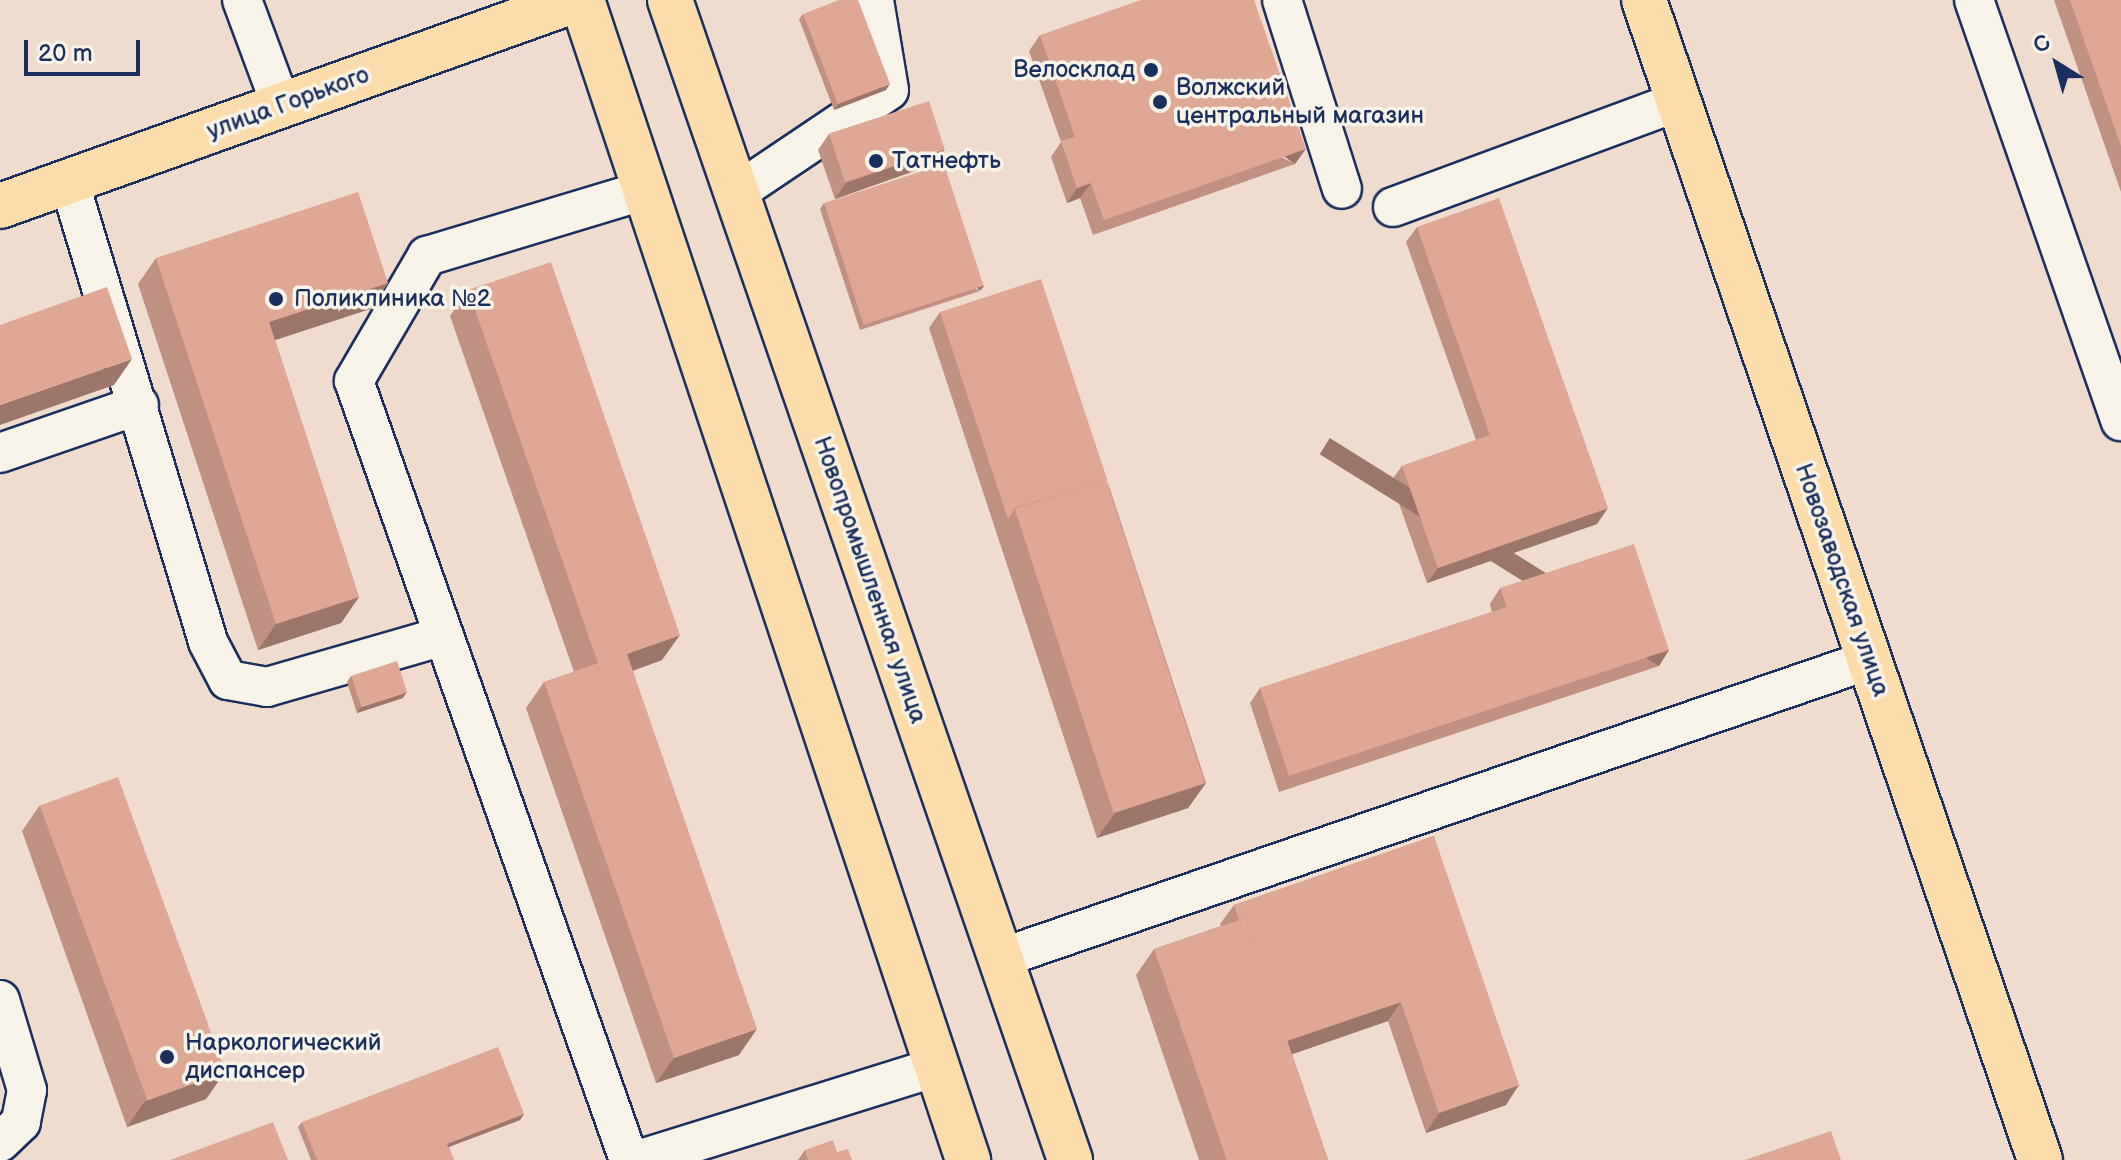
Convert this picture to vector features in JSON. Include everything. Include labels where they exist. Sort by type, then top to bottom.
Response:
[{"type":"main road","name":"улица Горького","points":[[0,206],[579,0]]},
{"type":"main road","points":[[579,0],[968,1160]]},
{"type":"main road","name":"Новопромышленная улица","points":[[670,0],[1070,1160]]},
{"type":"main road","name":"Новозаводская улица","points":[[1644,0],[2040,1160]]},
{"type":"lane","points":[[242,0],[281,105]]},
{"type":"lane","points":[[736,193],[889,90],[874,0]]},
{"type":"lane","points":[[1282,0],[1342,189]]},
{"type":"lane","points":[[1974,0],[2121,421]]},
{"type":"lane","points":[[1393,207],[1679,101]]},
{"type":"lane","points":[[69,181],[208,642],[228,680],[267,687],[444,636]]},
{"type":"lane","points":[[629,1160],[354,381],[427,256],[645,190]]},
{"type":"lane","points":[[0,453],[139,405]]},
{"type":"lane","points":[[1001,958],[1869,660]]},
{"type":"lane","points":[[0,1000],[27,1090],[21,1122],[0,1142]]},
{"type":"lane","points":[[638,1160],[937,1067]]},
{"type":"building","points":[[839,0],[858,0],[890,84],[838,104],[803,14]]},
{"type":"building","name":"Волжский центральный магазин","points":[[1141,0],[1254,0],[1306,149],[1104,220],[1091,183],[1077,188],[1061,141],[1075,137],[1040,35]]},
{"type":"building","points":[[2070,0],[2121,0],[2121,146]]},
{"type":"building","points":[[929,101],[945,150],[845,182],[829,133]]},
{"type":"building","points":[[944,164],[984,286],[864,325],[824,203]]},
{"type":"building","points":[[358,192],[388,283],[269,322],[359,597],[276,624],[156,258]]},
{"type":"building","points":[[1499,198],[1608,508],[1438,568],[1402,466],[1490,435],[1417,227]]},
{"type":"building","points":[[551,262],[680,635],[627,654],[757,1029],[674,1058],[544,682],[598,663],[468,290]]},
{"type":"building","points":[[1041,279],[1109,485],[1106,479],[1015,508],[1008,519],[940,312]]},
{"type":"building","points":[[107,287],[132,359],[0,405],[0,325]]},
{"type":"building","points":[[1106,479],[1205,783],[1114,813],[1015,509]]},
{"type":"building","points":[[1634,544],[1669,650],[1289,776],[1260,688],[1507,607],[1500,588]]},
{"type":"building","points":[[397,661],[407,692],[362,707],[351,676]]},
{"type":"building","points":[[118,777],[225,1072],[147,1100],[40,805]]},
{"type":"building","points":[[1434,836],[1519,1085],[1439,1113],[1401,1002],[1287,1041],[1245,918],[1239,920],[1234,905]]},
{"type":"building","points":[[1245,918],[1328,1160],[1227,1160],[1154,949]]},
{"type":"building","points":[[498,1047],[524,1114],[447,1144],[454,1160],[317,1160],[302,1122]]},
{"type":"building","points":[[273,1122],[288,1160],[170,1160]]},
{"type":"building","points":[[1831,1131],[1841,1160],[1745,1160]]},
{"type":"building","points":[[833,1140],[837,1152],[848,1149],[852,1160],[808,1160],[805,1150]]},
{"type":"place","name":"Велосклад","points":[[1151,70]]},
{"type":"place","name":"Волжский центральный магазин","points":[[1160,102]]},
{"type":"place","name":"Татнефть","points":[[876,161]]},
{"type":"place","name":"Поликлиника №2","points":[[276,299]]},
{"type":"place","name":"Наркологический диспансер","points":[[167,1057]]}]
